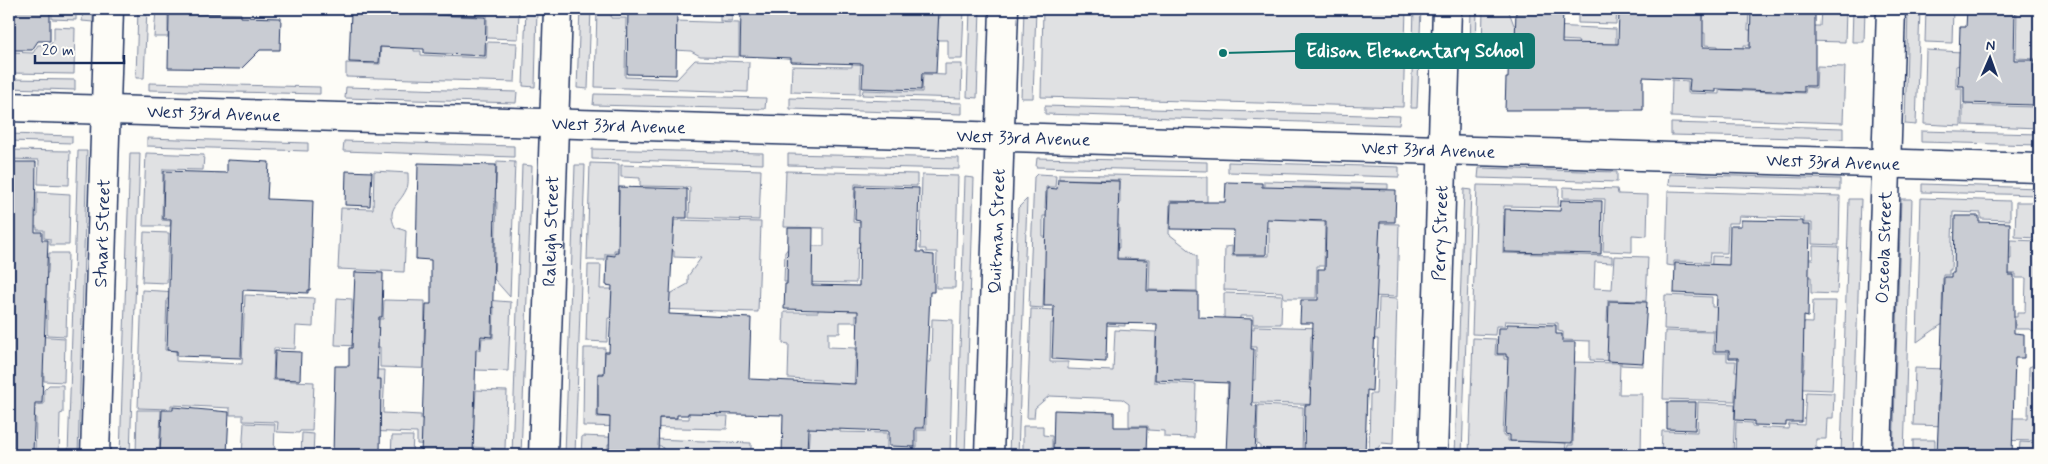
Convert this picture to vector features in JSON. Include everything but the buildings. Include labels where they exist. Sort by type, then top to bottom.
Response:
[{"type":"street","name":"Stuart Street","points":[[95,455],[109,9]]},
{"type":"street","name":"Raleigh Street","points":[[543,455],[558,9]]},
{"type":"street","name":"Quitman Street","points":[[989,455],[1004,9]]},
{"type":"street","name":"Perry Street","points":[[1433,455],[1447,9]]},
{"type":"street","name":"Osceola Street","points":[[1877,455],[1891,9]]},
{"type":"street","name":"West 33rd Avenue","points":[[9,107],[2039,168]]},
{"type":"shaded area","points":[[41,9],[76,9],[76,20],[52,19],[52,10]]},
{"type":"shaded area","points":[[83,9],[93,9],[93,22],[82,21]]},
{"type":"shaded area","points":[[138,9],[147,9],[144,78],[136,78]]},
{"type":"shaded area","points":[[156,9],[184,9],[184,12],[168,11],[168,37],[154,37]]},
{"type":"shaded area","points":[[271,9],[314,9],[314,11],[271,11]]},
{"type":"shaded area","points":[[384,9],[519,9],[518,39],[487,38],[487,15],[424,13],[424,16],[384,14]]},
{"type":"shaded area","points":[[526,9],[537,9],[535,87],[523,86]]},
{"type":"shaded area","points":[[580,9],[591,9],[588,89],[577,88]]},
{"type":"shaded area","points":[[597,9],[612,9],[611,18],[626,18],[625,77],[677,79],[695,60],[749,62],[748,92],[595,87]]},
{"type":"shaded area","points":[[720,9],[732,9],[732,21],[720,21]]},
{"type":"shaded area","points":[[940,9],[964,9],[962,59],[948,59],[948,40],[926,40],[928,18],[940,18]]},
{"type":"shaded area","points":[[970,9],[980,9],[977,98],[967,97]]},
{"type":"shaded area","points":[[1024,9],[1036,9],[1033,98],[1021,98]]},
{"type":"shaded area","points":[[1043,9],[1406,9],[1403,107],[1041,97]]},
{"type":"shaded area","points":[[1414,9],[1421,9],[1417,108],[1411,108]]},
{"type":"shaded area","points":[[1471,9],[1477,9],[1476,50],[1470,50]]},
{"type":"shaded area","points":[[1483,9],[1508,9],[1514,25],[1518,25],[1517,42],[1508,41],[1508,51],[1482,50]]},
{"type":"shaded area","points":[[1578,9],[1617,9],[1616,24],[1578,23]]},
{"type":"shaded area","points":[[1704,9],[1749,9],[1748,30],[1786,31],[1785,46],[1744,45],[1744,51],[1717,88],[1718,46],[1705,45],[1705,33],[1675,33],[1675,19],[1703,19]]},
{"type":"shaded area","points":[[1821,9],[1846,9],[1845,42],[1805,41],[1810,26],[1820,26]]},
{"type":"shaded area","points":[[1853,9],[1865,9],[1864,42],[1852,42]]},
{"type":"shaded area","points":[[1908,9],[1920,9],[1916,125],[1905,124]]},
{"type":"shaded area","points":[[1926,9],[1953,9],[1952,43],[1925,42]]},
{"type":"shaded area","points":[[2017,9],[2039,9],[2039,128],[1963,125],[1963,105],[2035,107],[2037,59],[2016,58]]},
{"type":"shaded area","points":[[382,17],[416,18],[414,51],[421,51],[421,55],[486,58],[487,42],[517,43],[515,82],[346,77],[346,63],[380,64]]},
{"type":"shaded area","points":[[676,21],[739,23],[739,57],[700,56],[691,51],[675,50]]},
{"type":"shaded area","points":[[1552,26],[1616,29],[1616,47],[1579,45],[1578,41],[1541,39]]},
{"type":"shaded area","points":[[54,27],[75,28],[74,74],[9,73],[9,52],[33,53],[38,45],[50,45],[54,40]]},
{"type":"shaded area","points":[[853,29],[862,29],[860,94],[791,92],[792,66],[852,67]]},
{"type":"shaded area","points":[[1926,50],[1962,52],[1962,65],[1956,66],[1956,88],[1962,88],[1961,126],[1924,124]]},
{"type":"shaded area","points":[[945,64],[962,64],[961,98],[862,95],[863,90],[922,92],[923,74],[945,75]]},
{"type":"shaded area","points":[[1817,66],[1845,67],[1843,123],[1671,117],[1672,80],[1688,81],[1688,93],[1719,94],[1719,90],[1805,93],[1806,87],[1816,88]]},
{"type":"shaded area","points":[[9,79],[75,80],[75,90],[9,88]]},
{"type":"shaded area","points":[[149,83],[320,87],[320,94],[149,90]]},
{"type":"shaded area","points":[[346,87],[517,92],[516,103],[345,98]]},
{"type":"shaded area","points":[[594,94],[766,98],[765,109],[593,105]]},
{"type":"shaded area","points":[[790,98],[962,103],[962,114],[790,109]]},
{"type":"shaded area","points":[[1045,106],[1400,116],[1399,125],[1045,114]]},
{"type":"shaded area","points":[[1671,123],[1843,128],[1843,139],[1671,135]]},
{"type":"shaded area","points":[[1921,131],[2039,134],[2039,145],[1921,142]]},
{"type":"shaded area","points":[[9,134],[72,136],[72,143],[9,141]]},
{"type":"shaded area","points":[[147,138],[308,143],[308,151],[147,146]]},
{"type":"shaded area","points":[[344,141],[514,146],[514,157],[343,151]]},
{"type":"shaded area","points":[[592,149],[763,153],[763,164],[592,159]]},
{"type":"shaded area","points":[[9,150],[70,151],[69,185],[38,184],[39,160],[9,159]]},
{"type":"shaded area","points":[[78,151],[87,151],[78,455],[68,455]]},
{"type":"shaded area","points":[[130,153],[140,153],[130,455],[120,455]]},
{"type":"shaded area","points":[[146,153],[204,155],[203,170],[163,169],[162,220],[171,221],[170,226],[143,226]]},
{"type":"shaded area","points":[[788,154],[959,158],[959,169],[788,165]]},
{"type":"shaded area","points":[[1037,158],[1207,162],[1207,171],[1036,167]]},
{"type":"shaded area","points":[[497,161],[515,162],[510,297],[494,279],[497,202],[489,202],[490,185],[496,185]]},
{"type":"shaded area","points":[[1228,162],[1399,167],[1399,177],[1228,172]]},
{"type":"shaded area","points":[[590,163],[619,164],[618,225],[674,227],[674,220],[761,222],[758,312],[618,308],[618,318],[608,318],[607,342],[586,341],[588,265],[601,265],[600,289],[672,293],[688,284],[688,276],[701,258],[674,257],[674,251],[614,250],[614,254],[605,254],[605,260],[587,260]]},
{"type":"shaded area","points":[[522,165],[532,166],[521,455],[512,455]]},
{"type":"shaded area","points":[[575,165],[585,165],[575,455],[565,455]]},
{"type":"shaded area","points":[[621,165],[761,170],[759,220],[689,218],[690,187],[640,186],[640,178],[621,177]]},
{"type":"shaded area","points":[[1479,168],[1617,172],[1617,182],[1478,178]]},
{"type":"shaded area","points":[[374,171],[408,173],[407,188],[394,207],[392,215],[395,227],[406,231],[404,272],[338,269],[341,208],[373,209]]},
{"type":"shaded area","points":[[786,171],[917,174],[917,186],[855,184],[853,222],[872,224],[916,249],[857,247],[856,283],[784,282],[785,252],[790,246],[824,246],[824,228],[784,227]]},
{"type":"shaded area","points":[[1037,174],[1056,175],[1055,187],[1046,187],[1045,208],[1054,209],[1053,216],[1043,216],[1043,237],[1054,238],[1054,247],[1119,248],[1119,225],[1111,225],[1112,204],[1120,204],[1120,180],[1059,179],[1059,174],[1207,177],[1207,202],[1170,201],[1169,234],[1197,256],[1197,291],[1149,290],[1150,259],[1054,256],[1053,277],[1044,277],[1043,308],[1029,307],[1034,177]]},
{"type":"shaded area","points":[[1669,174],[1840,179],[1840,190],[1668,185]]},
{"type":"shaded area","points":[[922,175],[958,176],[955,288],[936,288],[937,252],[926,252],[926,249],[920,249]]},
{"type":"shaded area","points":[[965,177],[974,178],[965,455],[957,455]]},
{"type":"shaded area","points":[[1264,181],[1388,184],[1388,189],[1304,187],[1303,221],[1325,222],[1324,266],[1317,266],[1316,298],[1284,298],[1283,292],[1224,290],[1225,247],[1232,246],[1232,256],[1269,256],[1269,228],[1263,227]]},
{"type":"shaded area","points":[[1922,184],[2039,188],[2039,195],[1922,192]]},
{"type":"shaded area","points":[[1477,185],[1559,187],[1558,207],[1504,206],[1503,253],[1612,256],[1612,263],[1595,262],[1594,288],[1612,289],[1614,256],[1648,257],[1646,301],[1608,300],[1607,321],[1619,321],[1644,333],[1643,366],[1621,365],[1621,361],[1590,360],[1590,341],[1563,340],[1563,332],[1558,331],[1558,323],[1505,321],[1504,326],[1496,326],[1495,335],[1472,334]]},
{"type":"shaded area","points":[[1563,187],[1617,189],[1618,194],[1648,195],[1647,236],[1632,235],[1632,252],[1603,251],[1605,199],[1563,198]]},
{"type":"shaded area","points":[[1464,189],[1471,190],[1462,455],[1455,455]]},
{"type":"shaded area","points":[[1668,191],[1840,196],[1839,245],[1812,244],[1812,223],[1804,223],[1804,218],[1739,216],[1738,223],[1728,223],[1727,253],[1710,253],[1709,262],[1674,261],[1674,266],[1666,265]]},
{"type":"shaded area","points":[[37,192],[70,194],[69,245],[50,245],[50,239],[44,238],[44,230],[37,230],[37,227],[9,226],[9,216],[37,217]]},
{"type":"shaded area","points":[[1921,198],[2010,201],[2010,220],[1981,219],[1981,213],[1953,212],[1951,270],[1949,270],[1949,275],[1943,275],[1942,311],[1948,311],[1948,325],[1941,325],[1917,342]]},
{"type":"shaded area","points":[[1027,199],[1018,455],[1009,455],[1018,208]]},
{"type":"shaded area","points":[[1849,199],[1861,199],[1853,455],[1841,455]]},
{"type":"shaded area","points":[[1901,199],[1912,199],[1904,455],[1893,455]]},
{"type":"shaded area","points":[[2016,202],[2039,202],[2039,238],[2015,237]]},
{"type":"shaded area","points":[[1363,223],[1399,224],[1397,297],[1370,296],[1373,259],[1379,259],[1379,245],[1373,245]]},
{"type":"shaded area","points":[[144,232],[169,233],[167,283],[142,282]]},
{"type":"shaded area","points":[[2011,240],[2039,241],[2039,347],[2037,347],[2038,334],[2029,329],[2015,329],[2015,323],[1949,321],[1949,315],[2017,317],[2017,313],[2025,313],[2026,278],[2016,278],[2016,274],[1955,272],[1955,257],[2011,259]]},
{"type":"shaded area","points":[[1813,246],[1839,247],[1837,294],[1811,293],[1811,277],[1737,274],[1711,289],[1712,256],[1813,259]]},
{"type":"shaded area","points":[[49,253],[68,253],[66,336],[47,335],[47,301],[36,300],[36,296],[9,295],[11,272],[48,273]]},
{"type":"shaded area","points":[[142,290],[178,292],[177,299],[167,299],[165,350],[176,351],[176,361],[242,364],[245,295],[314,298],[313,327],[296,326],[295,349],[274,348],[273,380],[314,382],[312,431],[300,431],[299,433],[277,432],[278,422],[243,421],[243,415],[230,415],[230,408],[171,405],[171,409],[138,408]]},
{"type":"shaded area","points":[[1224,293],[1282,295],[1281,324],[1253,324],[1253,316],[1240,316],[1240,319],[1224,319]]},
{"type":"shaded area","points":[[1665,295],[1712,297],[1712,307],[1732,307],[1737,332],[1664,329]]},
{"type":"shaded area","points":[[337,298],[352,299],[352,318],[383,319],[384,300],[425,301],[424,348],[481,350],[482,338],[493,338],[494,307],[485,307],[485,300],[511,302],[508,371],[380,367],[380,347],[335,345]]},
{"type":"shaded area","points":[[1379,298],[1397,299],[1393,444],[1382,443],[1372,455],[1369,455],[1370,394],[1376,394],[1378,339],[1326,337],[1326,330],[1378,331]]},
{"type":"shaded area","points":[[1813,301],[1836,301],[1832,390],[1777,388],[1790,372],[1804,373],[1805,355],[1797,355],[1740,320],[1812,323]]},
{"type":"shaded area","points":[[818,308],[863,310],[862,315],[856,315],[856,322],[840,322],[840,333],[828,333],[828,347],[856,348],[854,389],[821,388],[821,380],[788,378],[789,344],[783,343],[784,312],[818,312]]},
{"type":"shaded area","points":[[1031,309],[1125,313],[1125,326],[1051,323],[1050,362],[1068,362],[1068,369],[1113,371],[1115,330],[1156,332],[1154,382],[1196,384],[1194,438],[1164,437],[1164,431],[1148,430],[1148,426],[1129,426],[1129,404],[1122,399],[1049,396],[1035,408],[1034,418],[1027,418]]},
{"type":"shaded area","points":[[932,319],[953,320],[950,455],[912,455],[912,448],[917,447],[917,430],[926,430],[926,399],[917,398],[858,360],[931,362]]},
{"type":"shaded area","points":[[1254,326],[1323,328],[1323,336],[1311,336],[1309,390],[1366,392],[1366,406],[1227,402],[1228,380],[1255,380],[1256,347],[1228,346],[1238,328],[1254,329]]},
{"type":"shaded area","points":[[1665,331],[1714,332],[1713,353],[1727,353],[1727,361],[1736,361],[1735,371],[1751,372],[1751,388],[1735,388],[1735,401],[1663,399]]},
{"type":"shaded area","points":[[35,336],[65,338],[64,382],[44,381],[44,373],[34,373],[34,365],[9,364],[9,340],[35,341]]},
{"type":"shaded area","points":[[1473,338],[1496,339],[1495,355],[1504,355],[1504,359],[1568,361],[1567,393],[1505,391],[1503,436],[1508,436],[1508,441],[1566,443],[1565,455],[1469,455]]},
{"type":"shaded area","points":[[584,348],[605,348],[604,373],[598,373],[597,417],[689,419],[691,378],[718,396],[717,416],[728,416],[727,429],[583,426]]},
{"type":"shaded area","points":[[1570,362],[1620,363],[1619,394],[1642,394],[1641,455],[1567,455],[1568,445],[1573,445],[1574,394],[1569,394]]},
{"type":"shaded area","points":[[2039,363],[2039,441],[1989,440],[2009,418],[2028,418],[2029,367]]},
{"type":"shaded area","points":[[1915,368],[1947,369],[1947,378],[1939,378],[1938,410],[1984,427],[1913,425]]},
{"type":"shaded area","points":[[367,370],[385,370],[383,413],[421,415],[421,419],[439,419],[466,408],[475,408],[476,390],[507,391],[505,449],[417,444],[417,433],[365,431]]},
{"type":"shaded area","points":[[49,385],[63,385],[63,413],[60,414],[59,455],[35,455],[36,417],[18,416],[35,405],[44,404],[44,390]]},
{"type":"shaded area","points":[[842,391],[840,432],[887,433],[887,449],[911,449],[910,455],[851,453],[851,455],[808,455],[810,418]]},
{"type":"shaded area","points":[[1806,392],[1834,393],[1833,418],[1827,418],[1826,439],[1816,439],[1816,446],[1823,455],[1735,455],[1736,422],[1752,423],[1752,427],[1788,429],[1789,424],[1804,425]]},
{"type":"shaded area","points":[[1698,402],[1735,404],[1733,455],[1661,455],[1662,431],[1697,432]]},
{"type":"shaded area","points":[[1258,405],[1303,407],[1302,455],[1260,455],[1260,445],[1257,444]]},
{"type":"shaded area","points":[[137,410],[161,410],[159,455],[136,455]]},
{"type":"shaded area","points":[[244,423],[275,424],[274,455],[242,455]]},
{"type":"shaded area","points":[[1023,426],[1043,426],[1043,435],[1052,436],[1052,451],[1113,453],[1113,455],[1023,455]]},
{"type":"shaded area","points":[[302,433],[314,434],[313,455],[301,455]]},
{"type":"shaded area","points":[[392,436],[413,436],[412,455],[391,455]]},
{"type":"shaded area","points":[[582,436],[751,443],[751,455],[669,455],[661,446],[608,444],[608,455],[581,455]]},
{"type":"shaded area","points":[[1913,440],[1935,440],[1935,455],[1913,455]]},
{"type":"shaded area","points":[[2020,442],[2039,443],[2039,455],[2019,455]]},
{"type":"place","name":"Edison Elementary School","points":[[1223,53]]}]
